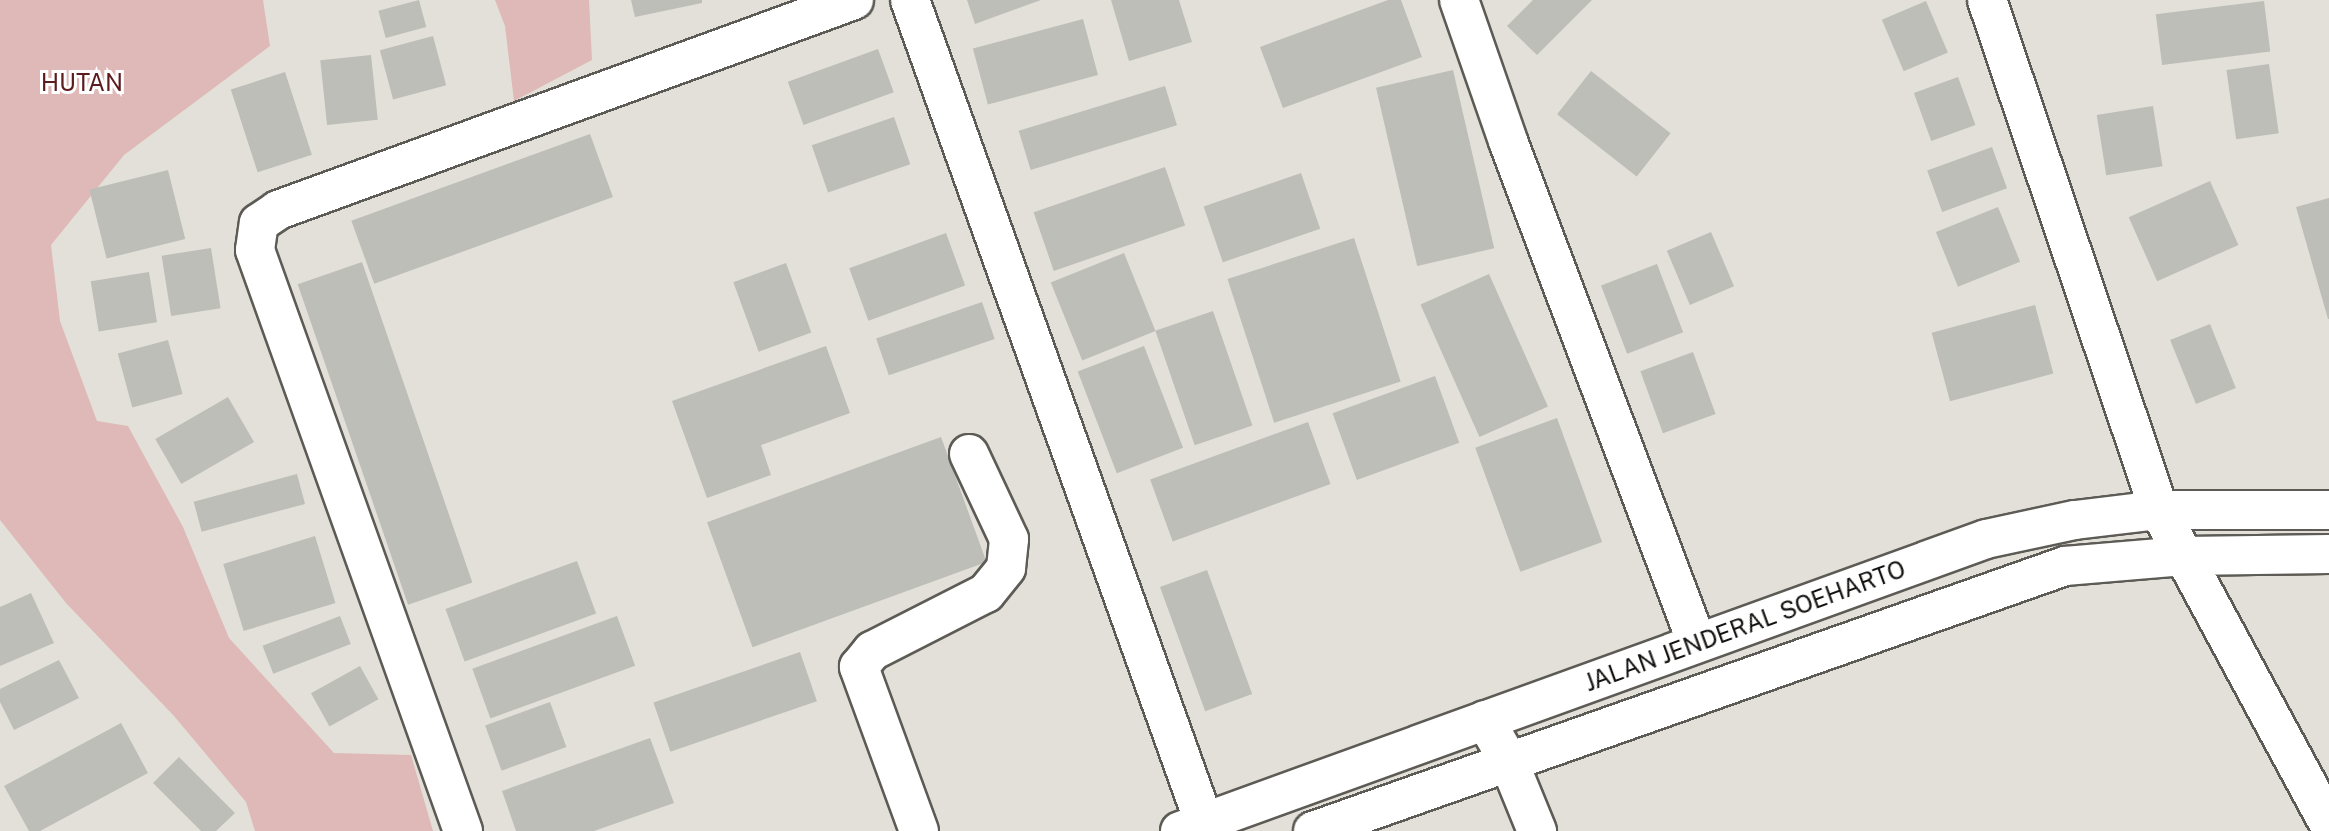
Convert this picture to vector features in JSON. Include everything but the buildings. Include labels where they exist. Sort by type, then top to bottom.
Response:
[{"type":"street","points":[[463,831],[255,250],[260,223],[278,210],[854,0]]},
{"type":"street","points":[[1459,0],[1508,141],[1697,643]]},
{"type":"street","points":[[1987,0],[2159,510],[2329,824]]},
{"type":"street","points":[[913,2],[1192,826]]},
{"type":"street","points":[[919,831],[859,667],[872,651],[986,593],[1006,568],[1009,539],[969,454]]},
{"type":"street","name":"JALAN JENDERAL SOEHARTO","points":[[1192,826],[1986,539],[2075,520],[2159,510],[2329,510]]},
{"type":"street","name":"JALAN JENDERAL SOEHARTO","points":[[1313,831],[1508,760],[2066,566],[2184,556],[2329,554]]},
{"type":"street","points":[[1485,720],[1508,760],[1537,831]]},
{"type":"green space","name":"HUTAN","points":[[0,0],[263,0],[270,46],[124,155],[51,245],[60,321],[97,421],[128,426],[183,527],[229,638],[334,753],[411,755],[433,831],[255,831],[246,802],[174,716],[66,603],[0,520]]},
{"type":"green space","points":[[495,0],[589,0],[592,60],[514,101],[505,26]]}]
